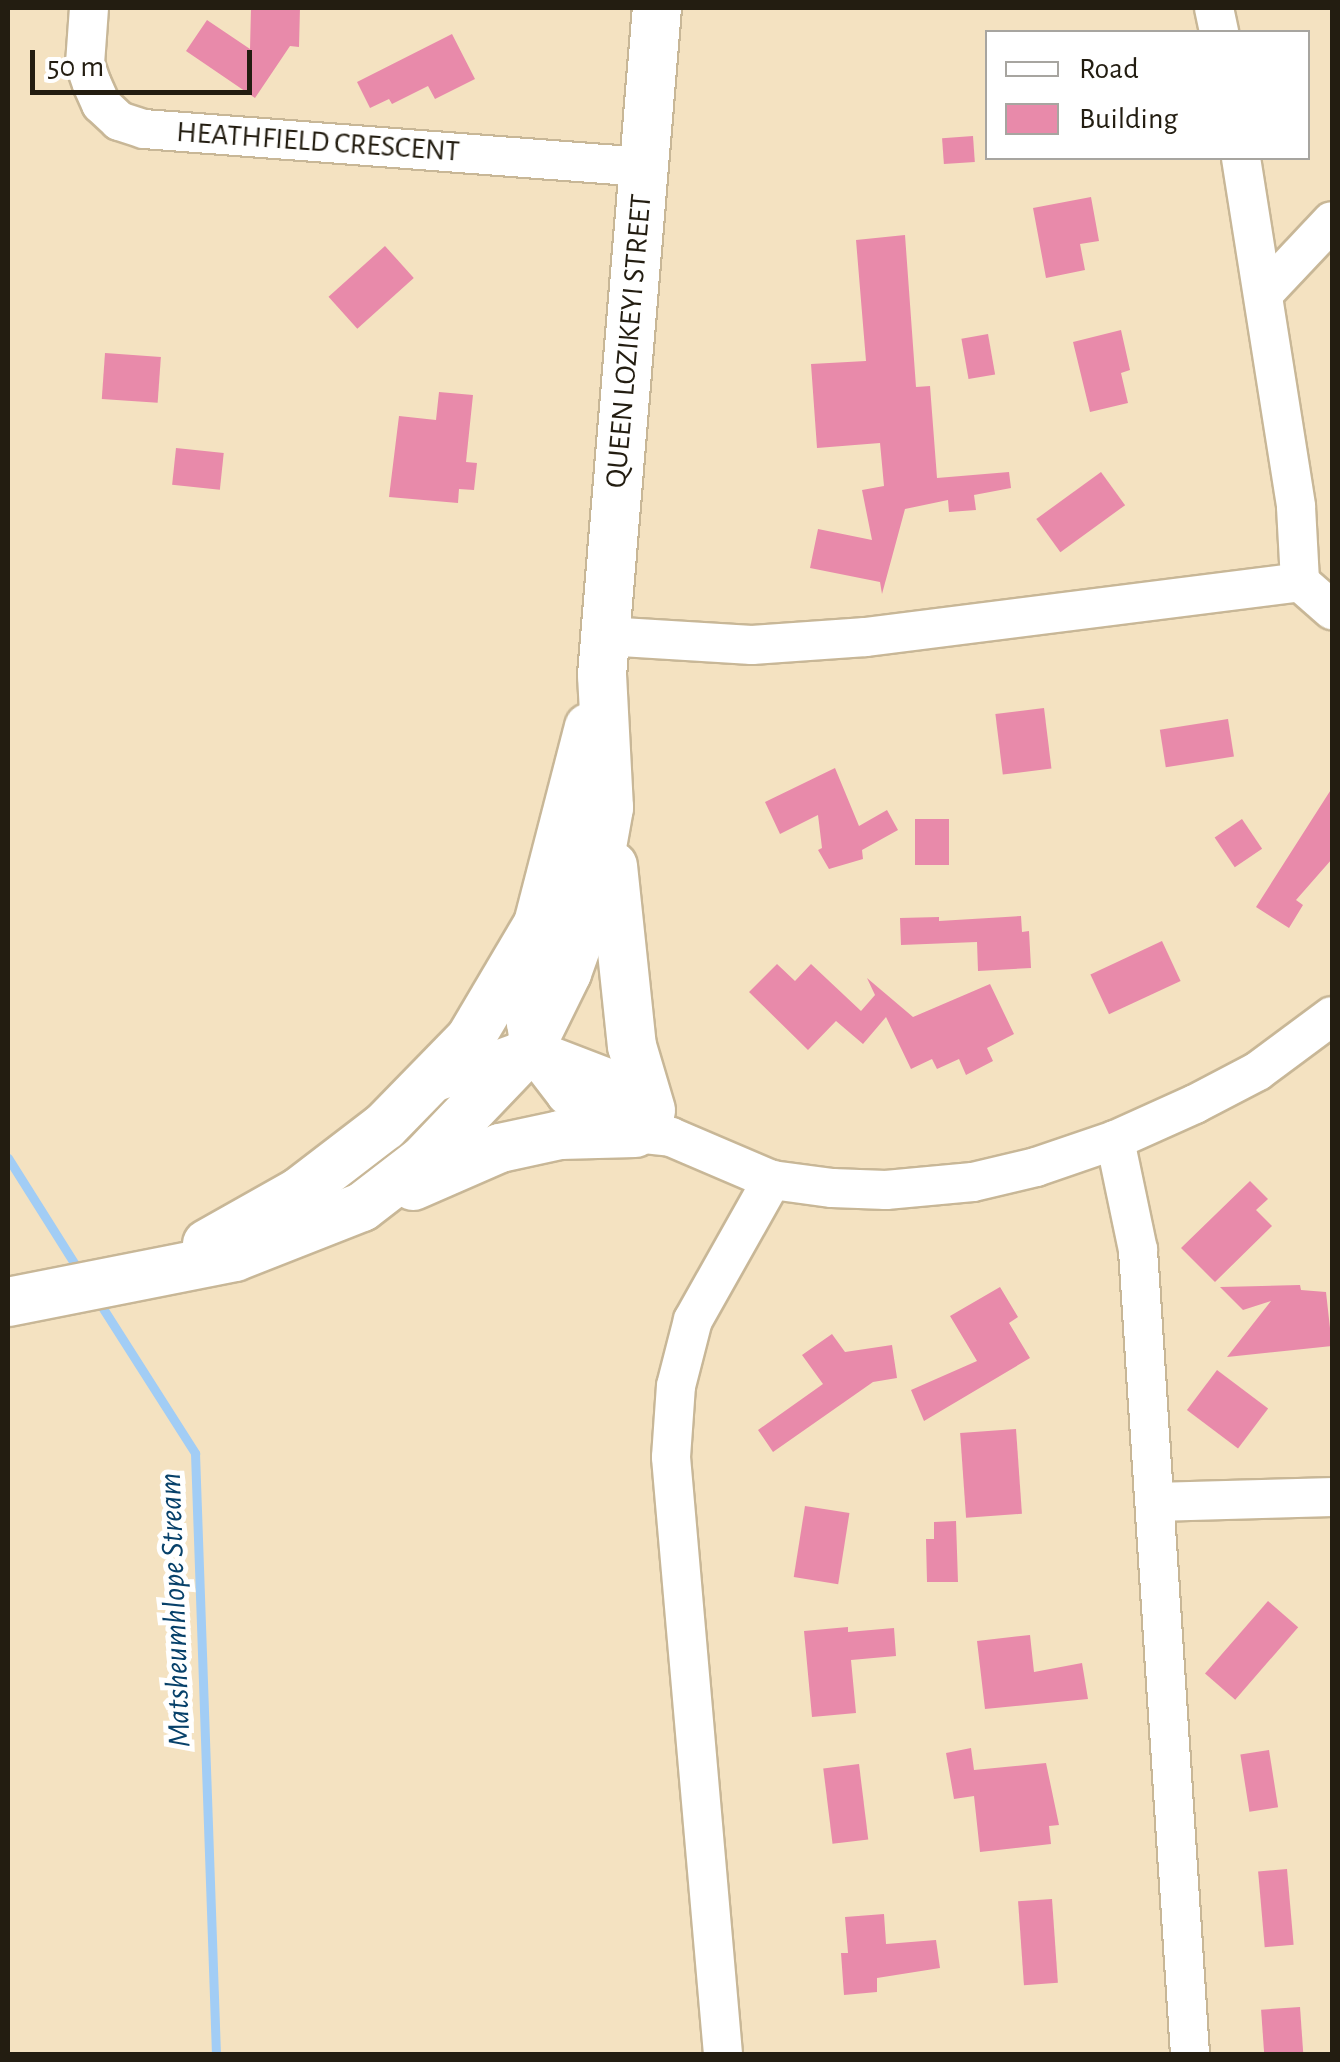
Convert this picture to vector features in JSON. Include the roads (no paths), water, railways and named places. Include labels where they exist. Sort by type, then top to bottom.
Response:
[{"type":"main road","name":"QUEEN LOZIKEYI STREET","points":[[8,1302],[235,1257],[317,1229],[362,1207],[423,1160],[530,1048],[567,973],[592,903],[609,808],[603,656],[658,8]]},
{"type":"main road","name":"QUEEN LOZIKEYI STREET","points":[[151,1275],[299,1192],[384,1126],[470,1039],[538,924],[558,860],[603,656]]},
{"type":"main road","points":[[362,1207],[500,1148],[560,1136],[652,1127],[632,1046],[619,955],[609,808]]},
{"type":"street","name":"HEATHFIELD CRESCENT","points":[[89,8],[85,64],[101,104],[120,121],[144,128],[643,168]]},
{"type":"street","points":[[1242,160],[1266,291],[1296,507],[1300,582],[1332,610]]},
{"type":"street","points":[[1266,291],[1332,221]]},
{"type":"street","points":[[603,656],[866,637],[1300,582]]},
{"type":"street","points":[[538,924],[526,1023],[530,1048],[566,1095],[652,1127],[772,1180],[886,1190],[972,1182],[1036,1168],[1115,1140],[1242,1080],[1325,1034]]},
{"type":"street","points":[[424,1087],[530,1048]]},
{"type":"street","points":[[1115,1140],[1138,1250],[1190,2054]]},
{"type":"street","points":[[723,2054],[670,1457],[676,1386],[693,1320],[772,1180]]},
{"type":"street","points":[[1156,1502],[1332,1498]]},
{"type":"waterway","name":"Matsheumhlope Stream","points":[[8,1158],[81,1274]]},
{"type":"waterway","name":"Matsheumhlope Stream","points":[[97,1299],[195,1453],[216,2054]]}]
